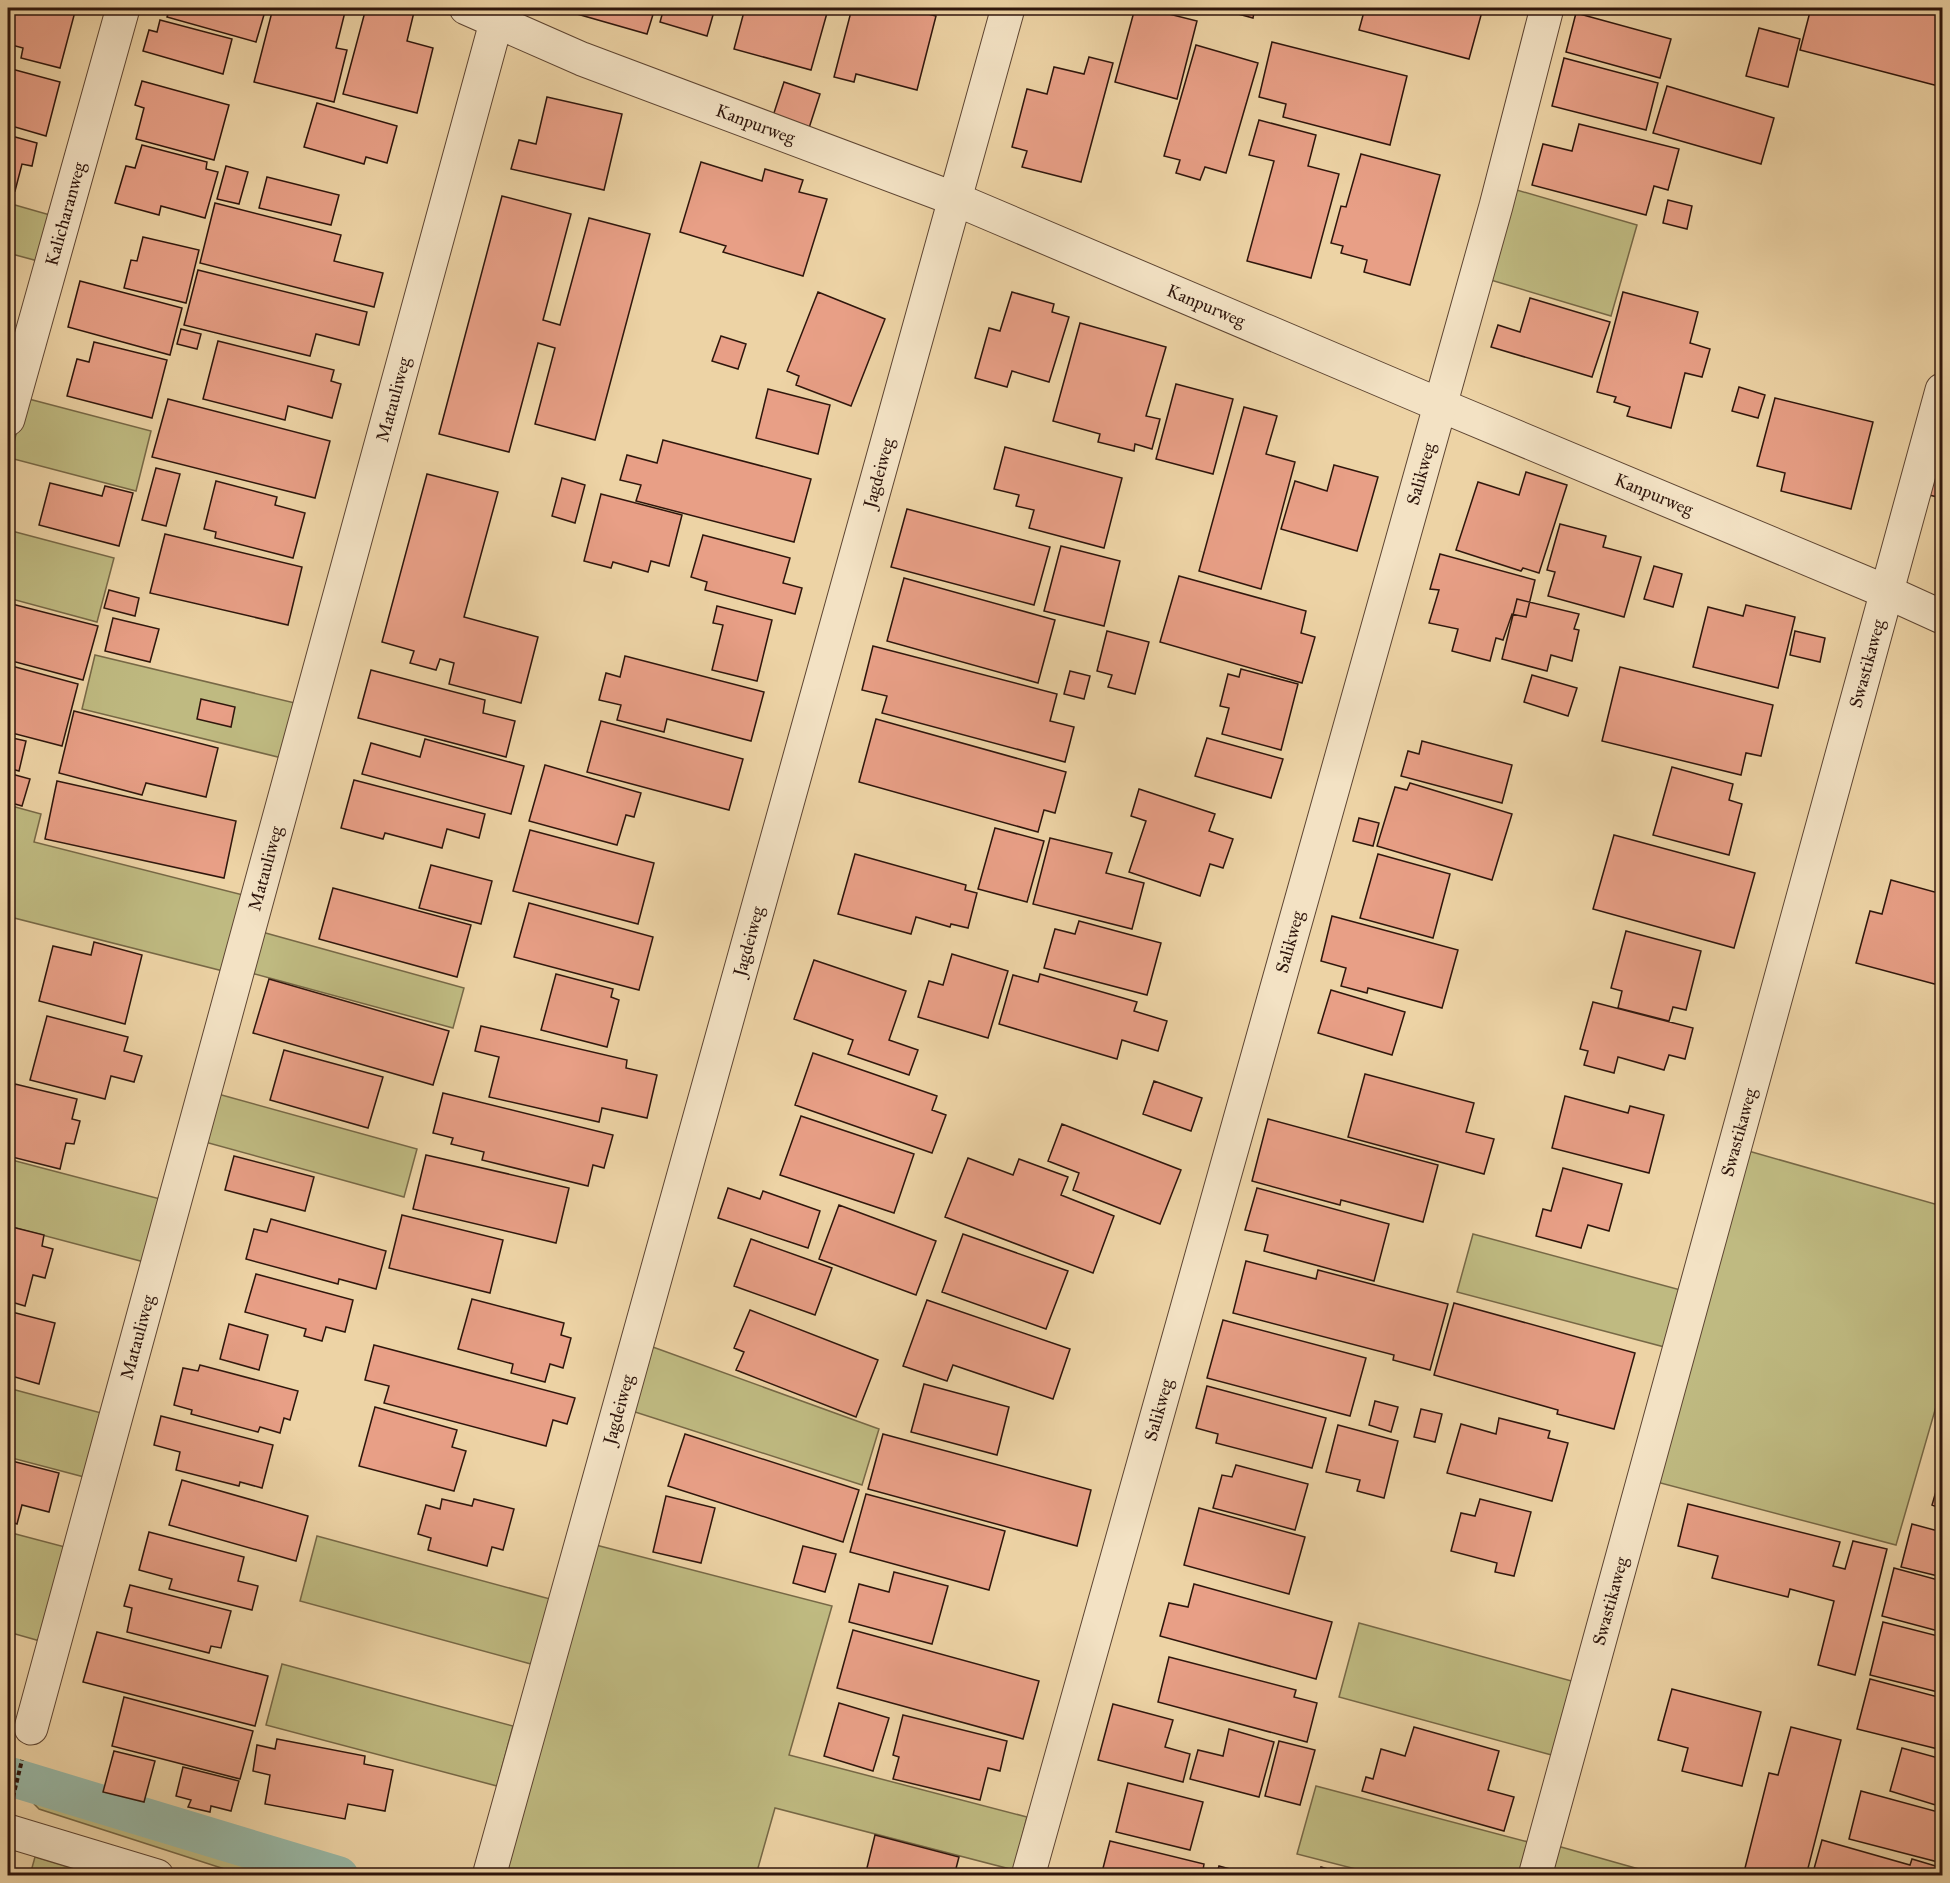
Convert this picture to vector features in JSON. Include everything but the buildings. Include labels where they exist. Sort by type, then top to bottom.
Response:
[{"type":"street","name":"Kalicharanweg","points":[[8,419],[123,8]]},
{"type":"street","name":"Kanpurweg","points":[[466,8],[498,15],[582,59],[955,199],[1942,617]]},
{"type":"street","name":"Jagdeiweg","points":[[489,1875],[1008,8]]},
{"type":"street","name":"Salikweg","points":[[1028,1875],[1496,206],[1547,8]]},
{"type":"street","name":"Matauliweg","points":[[31,1728],[498,15]]},
{"type":"street","name":"Swastikaweg","points":[[1535,1875],[1942,390]]},
{"type":"street","points":[[8,1831],[157,1875]]},
{"type":"path","points":[[14,1791],[21,1762]]},
{"type":"shaded area","points":[[1510,188],[1637,225],[1611,316],[1484,278]]},
{"type":"shaded area","points":[[8,203],[50,215],[38,261],[8,253]]},
{"type":"shaded area","points":[[25,398],[151,431],[136,491],[10,458]]},
{"type":"shaded area","points":[[8,530],[114,558],[97,622],[8,598]]},
{"type":"shaded area","points":[[95,655],[295,703],[282,758],[82,709]]},
{"type":"shaded area","points":[[8,805],[41,814],[34,842],[247,896],[227,972],[14,918],[10,934],[8,933]]},
{"type":"shaded area","points":[[262,932],[464,988],[453,1028],[251,973]]},
{"type":"shaded area","points":[[218,1094],[417,1149],[404,1197],[205,1142]]},
{"type":"shaded area","points":[[1745,1150],[1942,1206],[1942,1386],[1896,1545],[1653,1481]]},
{"type":"shaded area","points":[[8,1159],[164,1200],[148,1263],[8,1226]]},
{"type":"shaded area","points":[[1473,1234],[1688,1292],[1672,1349],[1457,1292]]},
{"type":"shaded area","points":[[650,1346],[879,1429],[862,1485],[632,1411]]},
{"type":"shaded area","points":[[8,1388],[105,1414],[88,1478],[8,1457]]},
{"type":"shaded area","points":[[8,1532],[65,1547],[40,1641],[8,1632]]},
{"type":"shaded area","points":[[317,1536],[550,1599],[531,1664],[300,1601]]},
{"type":"shaded area","points":[[592,1544],[832,1606],[789,1755],[1027,1817],[1014,1870],[775,1808],[756,1875],[500,1876]]},
{"type":"shaded area","points":[[1359,1623],[1579,1683],[1559,1757],[1339,1697]]},
{"type":"shaded area","points":[[282,1664],[513,1726],[497,1786],[266,1725]]},
{"type":"shaded area","points":[[34,1771],[377,1875],[243,1875],[39,1809],[29,1796]]},
{"type":"shaded area","points":[[1316,1786],[1532,1843],[1523,1876],[1379,1875],[1297,1854]]},
{"type":"shaded area","points":[[1554,1845],[1660,1875],[1546,1876]]},
{"type":"shaded area","points":[[35,1857],[91,1874],[91,1875],[30,1875]]},
{"type":"waterway","points":[[8,1776],[339,1876]]}]
